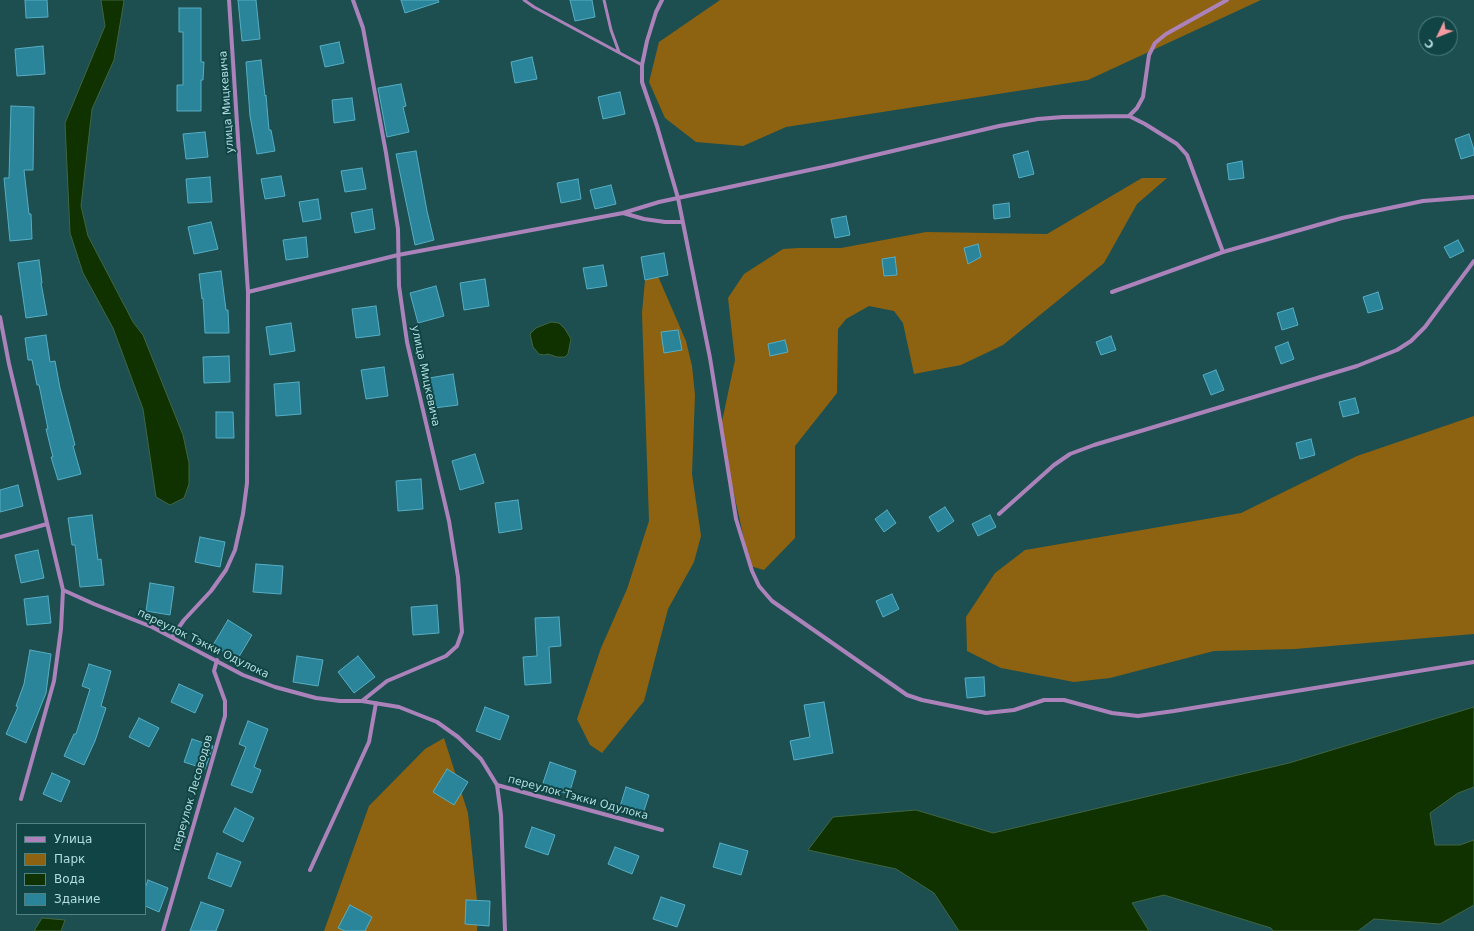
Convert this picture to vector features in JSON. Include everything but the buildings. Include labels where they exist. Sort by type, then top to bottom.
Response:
[{"type":"street","name":"улица Мицкевича","points":[[172,637],[184,620],[211,591],[226,570],[237,543],[247,483],[248,292],[229,0]]},
{"type":"street","name":"улица Мицкевича","points":[[353,0],[363,28],[386,153],[398,229],[399,286],[407,342],[449,521],[458,577],[462,632],[457,646],[446,656],[387,682],[371,692],[362,701]]},
{"type":"street","points":[[662,0],[656,12],[647,41],[642,65],[642,82],[657,126],[678,198],[710,358],[736,519],[752,571],[759,586],[772,601],[907,695],[922,700],[986,713],[1014,710],[1044,700],[1064,700],[1112,713],[1138,716],[1474,662]]},
{"type":"street","points":[[1129,116],[1138,108],[1144,97],[1149,55],[1156,43],[1166,34],[1227,0]]},
{"type":"street","points":[[248,292],[398,255],[623,213],[659,202],[833,165],[1007,124],[1064,117],[1129,116],[1177,144],[1187,156],[1223,252]]},
{"type":"street","points":[[1112,292],[1223,252],[1300,229],[1381,209],[1423,201],[1474,196]]},
{"type":"street","points":[[623,213],[644,219],[665,222],[683,222]]},
{"type":"street","points":[[999,514],[1054,464],[1070,454],[1357,366],[1397,350],[1411,341],[1425,327],[1474,261]]},
{"type":"street","points":[[0,317],[9,364],[47,524],[57,559],[63,590],[61,629],[54,681],[21,798]]},
{"type":"street","points":[[0,537],[47,524]]},
{"type":"street","name":"переулок Тэкки Одулока","points":[[63,590],[172,637],[243,675],[275,687],[316,698],[340,701],[362,701],[399,707],[437,722],[458,737],[481,759],[497,785],[662,830]]},
{"type":"street","name":"переулок Лесоводов","points":[[163,931],[225,716],[225,701],[214,671],[217,660]]},
{"type":"street","points":[[310,870],[369,742],[376,703]]},
{"type":"street","points":[[497,785],[501,815],[505,931]]},
{"type":"lane","points":[[524,0],[582,34],[620,52],[642,65]]},
{"type":"lane","points":[[604,0],[611,30],[620,52]]},
{"type":"green space","points":[[720,0],[1261,0],[1088,80],[786,127],[743,146],[696,142],[665,118],[649,82],[659,42]]},
{"type":"green space","points":[[1142,178],[1167,178],[1137,204],[1104,263],[1003,345],[961,365],[914,374],[903,323],[894,311],[869,306],[846,319],[838,329],[837,393],[795,446],[795,538],[764,570],[750,566],[720,431],[735,360],[728,298],[744,274],[783,249],[841,248],[926,232],[1047,234]]},
{"type":"green space","points":[[654,267],[686,341],[692,366],[695,395],[692,474],[701,536],[694,562],[668,609],[644,701],[602,753],[590,745],[577,719],[601,648],[627,589],[649,521],[642,313],[645,280]]},
{"type":"green space","points":[[1474,416],[1474,634],[1295,649],[1214,651],[1110,678],[1074,682],[1001,668],[967,651],[966,617],[995,573],[1025,550],[1241,513],[1357,456]]},
{"type":"green space","points":[[444,738],[468,813],[478,910],[477,931],[324,931],[369,806],[425,749]]},
{"type":"water","points":[[101,0],[124,1],[114,60],[92,109],[81,206],[88,236],[133,322],[143,335],[183,435],[189,463],[189,484],[184,498],[170,505],[156,497],[143,409],[113,328],[83,273],[70,233],[65,123],[105,26]]},
{"type":"water","points":[[551,322],[559,323],[571,339],[568,354],[565,357],[539,354],[533,347],[530,334],[536,328]]},
{"type":"water","points":[[1474,707],[1474,787],[1458,793],[1430,813],[1435,845],[1460,845],[1474,840],[1474,905],[1440,924],[1374,919],[1358,931],[1273,931],[1271,928],[1164,895],[1132,903],[1149,931],[959,931],[934,893],[896,869],[808,850],[833,817],[916,810],[993,833],[1289,763]]},
{"type":"water","points":[[42,918],[65,920],[61,931],[34,931]]}]
